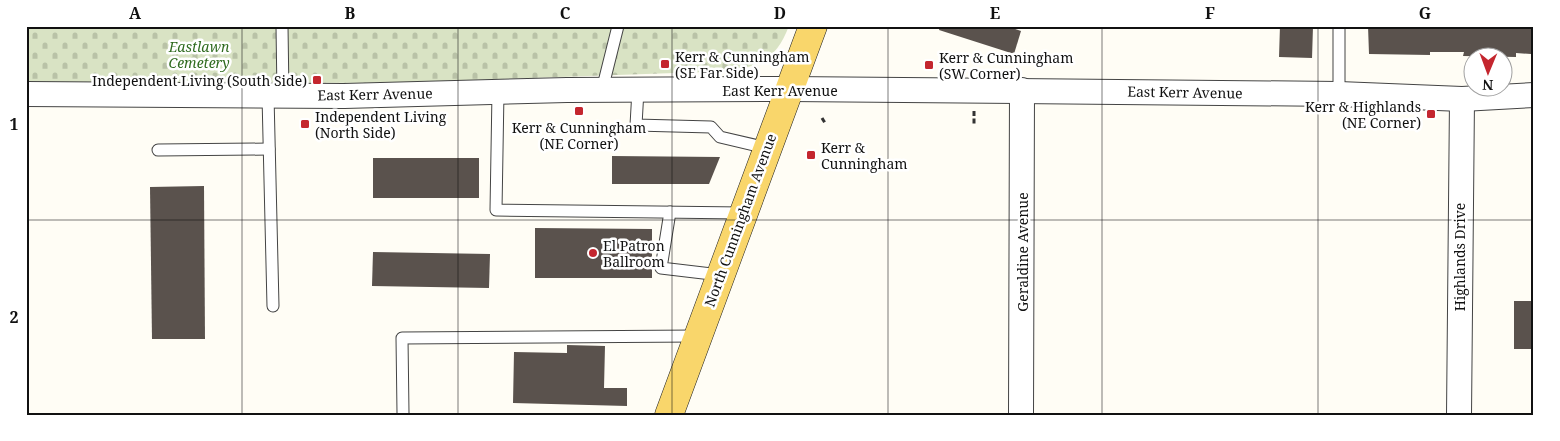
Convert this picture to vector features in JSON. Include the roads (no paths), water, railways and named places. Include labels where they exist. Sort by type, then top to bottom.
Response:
[{"type":"main road","name":"North Cunningham Avenue","points":[[669,415],[813,26]]},
{"type":"street","name":"East Kerr Avenue","points":[[26,94],[275,96],[602,90],[789,89],[1339,94],[1462,99],[1534,95]]},
{"type":"street","name":"Geraldine Avenue","points":[[1021,415],[1022,90]]},
{"type":"street","name":"Highlands Drive","points":[[1459,415],[1462,99]]},
{"type":"lane","points":[[273,306],[269,149],[282,26]]},
{"type":"lane","points":[[602,90],[618,26]]},
{"type":"lane","points":[[1339,26],[1339,94]]},
{"type":"lane","points":[[638,90],[636,125],[711,127],[720,137],[767,148]]},
{"type":"lane","points":[[498,92],[496,210],[743,213]]},
{"type":"lane","points":[[158,150],[269,149]]},
{"type":"lane","points":[[670,212],[660,268],[720,275]]},
{"type":"lane","points":[[403,413],[402,338],[697,336]]},
{"type":"place","name":"Kerr & Cunningham (SE Far Side)","points":[[665,64]]},
{"type":"place","name":"Kerr & Cunningham (SW Corner)","points":[[929,65]]},
{"type":"place","name":"Independent Living (South Side)","points":[[317,80]]},
{"type":"place","name":"Kerr & Cunningham (NE Corner)","points":[[579,111]]},
{"type":"place","name":"Kerr & Highlands (NE Corner)","points":[[1431,114]]},
{"type":"place","name":"Independent Living (North Side)","points":[[305,124]]},
{"type":"place","name":"Kerr & Cunningham","points":[[811,155]]},
{"type":"place","name":"El Patron Ballroom","points":[[593,253]]},
{"type":"park label","name":"Eastlawn Cemetery","points":[[199,54]]}]
